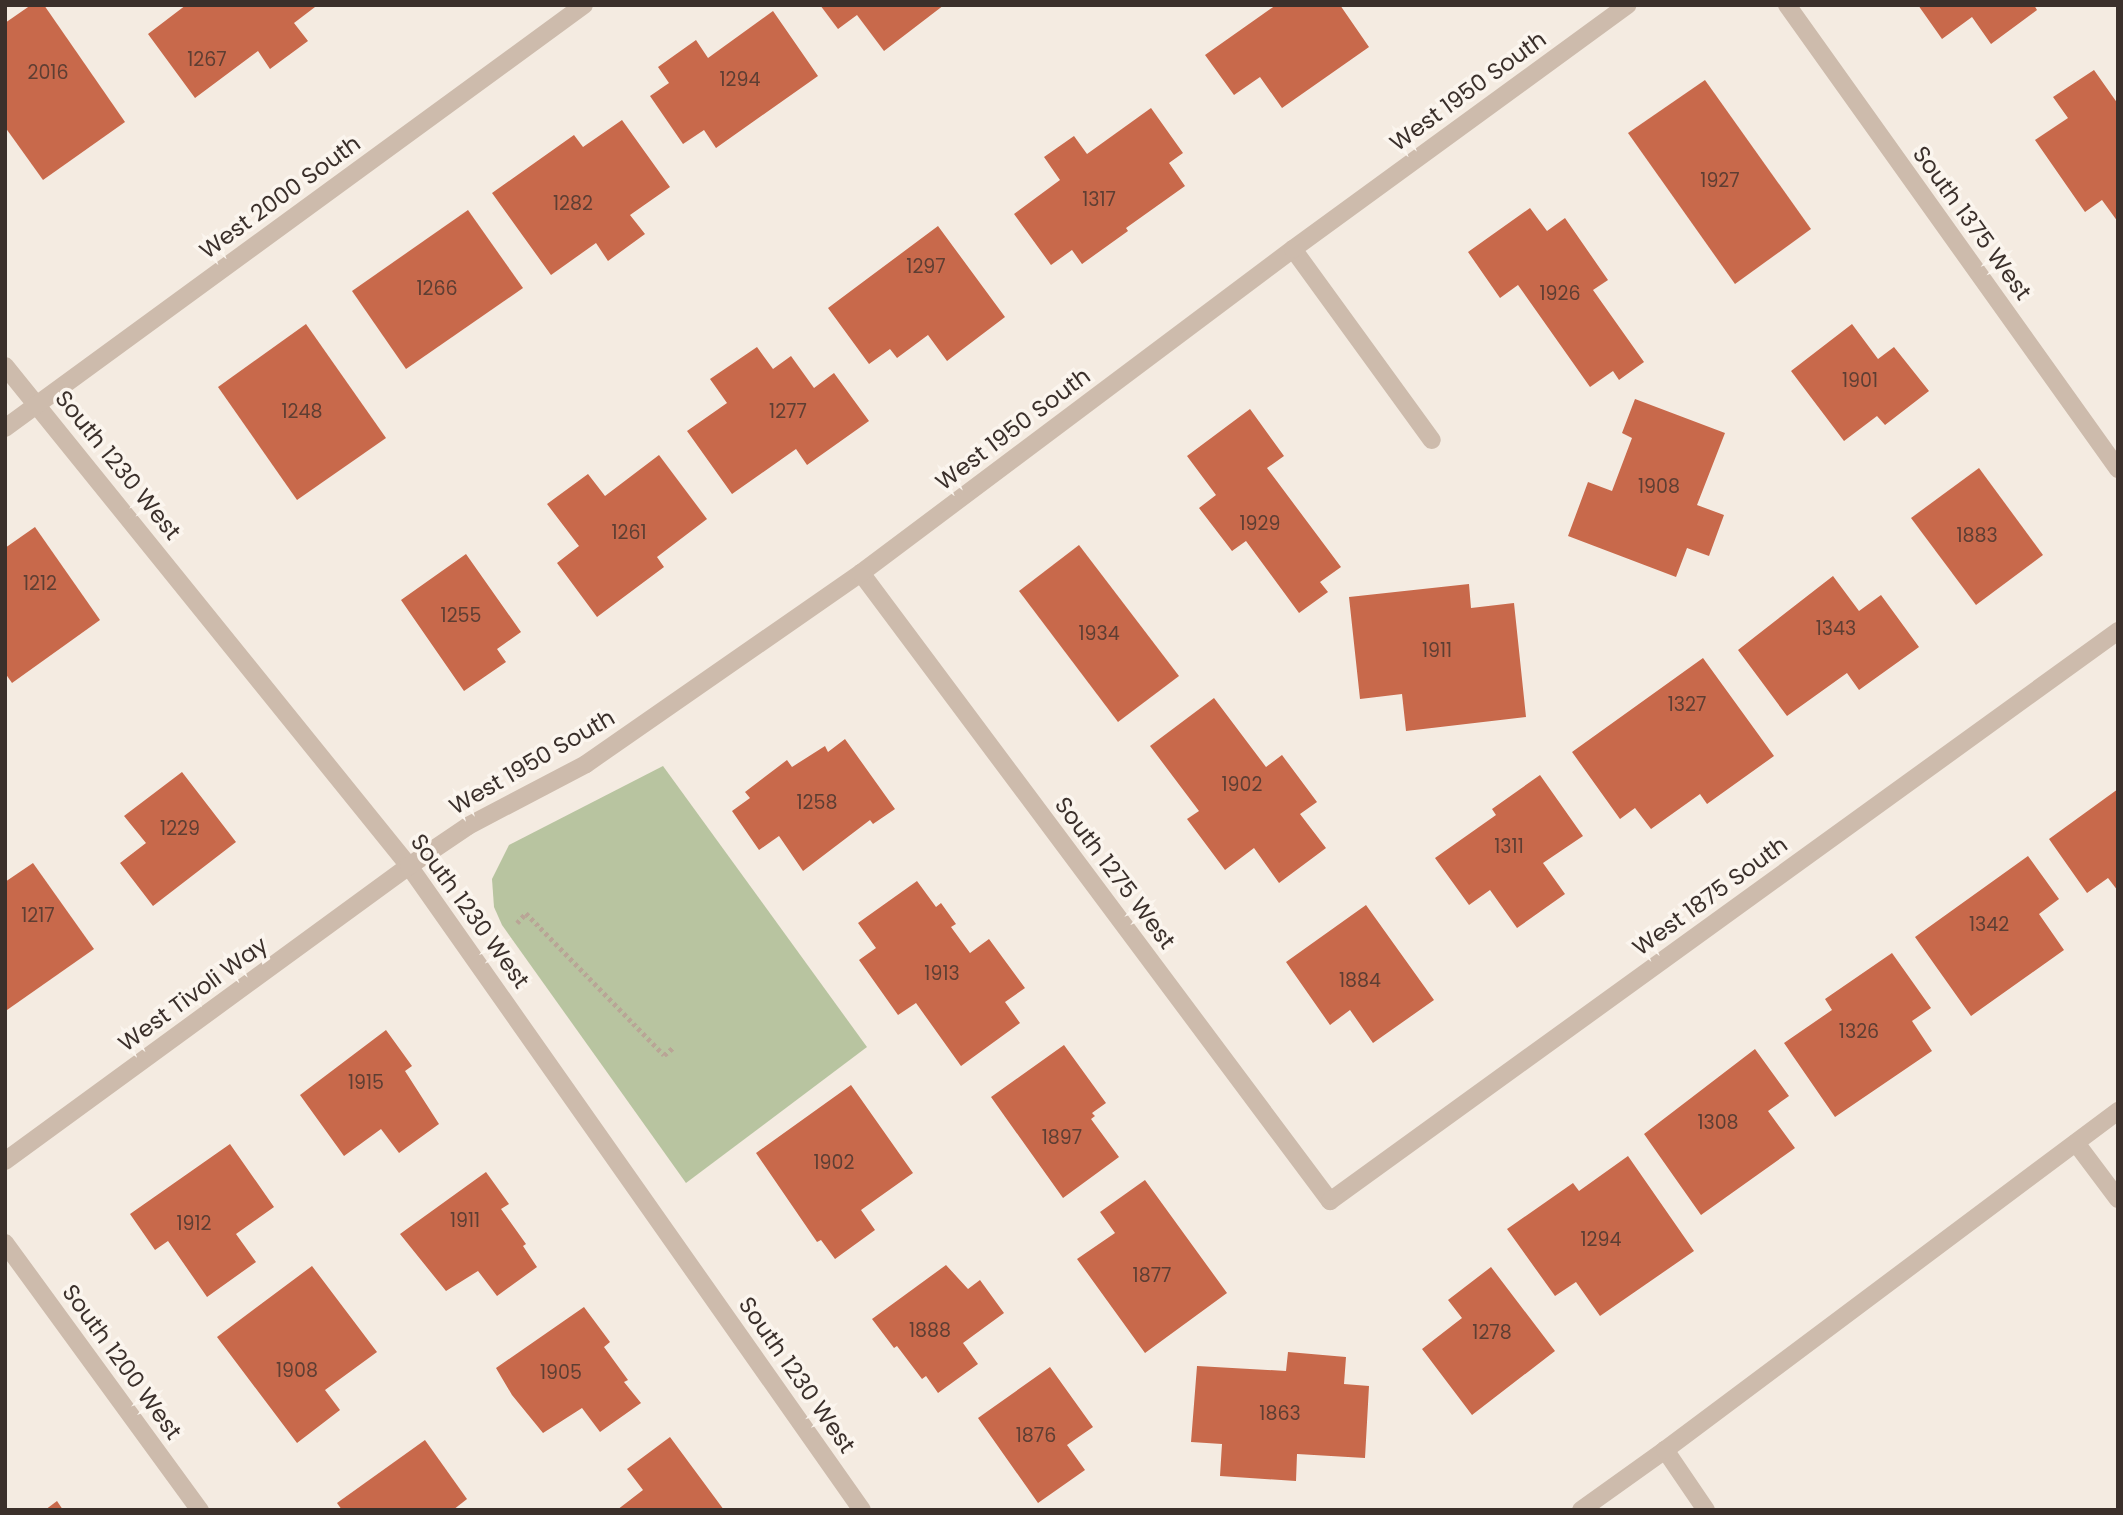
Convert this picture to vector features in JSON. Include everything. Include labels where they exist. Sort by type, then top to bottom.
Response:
[{"type":"street","name":"West 2000 South","points":[[5,428],[584,5]]},
{"type":"street","name":"West 1950 South","points":[[410,866],[468,826],[586,764],[862,573],[1293,249],[1628,5]]},
{"type":"street","name":"South 1375 West","points":[[1787,5],[2118,468]]},
{"type":"street","points":[[1293,249],[1432,440]]},
{"type":"street","name":"South 1230 West","points":[[5,366],[410,866],[862,1510]]},
{"type":"street","name":"South 1275 West","points":[[862,573],[1330,1201]]},
{"type":"street","name":"West 1875 South","points":[[1330,1201],[2118,631]]},
{"type":"street","name":"West Tivoli Way","points":[[5,1161],[410,866]]},
{"type":"street","points":[[1581,1510],[2118,1111]]},
{"type":"street","points":[[2076,1143],[2118,1199]]},
{"type":"street","name":"South 1200 West","points":[[5,1243],[200,1510]]},
{"type":"street","points":[[1665,1450],[1706,1510]]},
{"type":"path","points":[[517,923],[526,913],[664,1055],[674,1047]]},
{"type":"green space","points":[[663,766],[867,1047],[686,1183],[502,925],[494,907],[492,879],[509,845]]},
{"type":"building","points":[[31,5],[44,5],[125,122],[43,180],[5,127],[5,23]]},
{"type":"building","points":[[186,5],[315,7],[294,23],[308,41],[270,69],[258,51],[195,98],[148,34]]},
{"type":"building","points":[[820,5],[944,5],[884,51],[857,15],[838,29]]},
{"type":"building","points":[[1276,5],[1340,5],[1369,47],[1282,108],[1260,77],[1234,95],[1205,55]]},
{"type":"building","points":[[1918,5],[2034,5],[2037,10],[1991,44],[1972,17],[1942,39]]},
{"type":"building","points":[[773,11],[818,76],[716,148],[704,130],[683,144],[650,96],[669,83],[658,67],[696,40],[708,58]]},
{"type":"building","points":[[2094,70],[2118,104],[2118,222],[2102,200],[2085,212],[2035,140],[2068,118],[2053,97]]},
{"type":"building","points":[[1705,80],[1811,229],[1735,284],[1628,133]]},
{"type":"building","points":[[1151,108],[1183,153],[1169,163],[1185,186],[1126,228],[1128,231],[1082,264],[1072,250],[1051,265],[1014,214],[1060,180],[1044,157],[1074,136],[1087,154]]},
{"type":"building","points":[[622,120],[670,187],[630,215],[645,234],[608,261],[596,243],[551,275],[492,193],[574,135],[583,147]]},
{"type":"building","points":[[1530,208],[1547,231],[1565,218],[1608,280],[1593,290],[1644,362],[1619,380],[1613,371],[1590,387],[1518,285],[1500,298],[1468,252]]},
{"type":"building","points":[[468,210],[523,288],[406,369],[352,291]]},
{"type":"building","points":[[938,226],[1005,317],[947,361],[928,335],[897,358],[890,349],[869,364],[828,308]]},
{"type":"building","points":[[306,324],[386,438],[297,500],[218,387]]},
{"type":"building","points":[[1852,324],[1878,359],[1894,347],[1929,391],[1885,425],[1877,416],[1844,441],[1791,371]]},
{"type":"building","points":[[757,347],[773,369],[791,356],[814,388],[834,373],[869,421],[807,465],[796,449],[732,494],[687,431],[727,403],[710,379]]},
{"type":"building","points":[[1635,399],[1725,433],[1697,505],[1724,515],[1709,556],[1687,548],[1676,577],[1568,536],[1588,482],[1612,491],[1632,438],[1622,433]]},
{"type":"building","points":[[1250,409],[1284,456],[1267,468],[1341,567],[1320,582],[1328,592],[1299,613],[1246,541],[1232,551],[1199,508],[1216,495],[1187,456]]},
{"type":"building","points":[[659,455],[707,519],[657,557],[664,567],[597,617],[557,563],[579,546],[547,504],[588,474],[605,496]]},
{"type":"building","points":[[1979,468],[2043,555],[1976,605],[1911,518]]},
{"type":"building","points":[[35,527],[100,620],[12,683],[5,673],[5,548]]},
{"type":"building","points":[[1079,545],[1179,676],[1118,722],[1019,591]]},
{"type":"building","points":[[466,554],[521,632],[497,649],[506,662],[464,691],[401,600]]},
{"type":"building","points":[[1833,576],[1859,611],[1881,595],[1919,647],[1859,690],[1847,673],[1787,716],[1738,650]]},
{"type":"building","points":[[1469,584],[1471,608],[1514,603],[1526,717],[1406,731],[1402,694],[1360,699],[1349,597]]},
{"type":"building","points":[[1703,658],[1774,756],[1707,804],[1700,794],[1651,829],[1635,808],[1620,819],[1572,752]]},
{"type":"building","points":[[1214,698],[1266,767],[1282,755],[1317,802],[1300,814],[1326,848],[1279,883],[1254,848],[1225,870],[1187,819],[1199,811],[1150,746]]},
{"type":"building","points":[[845,739],[895,809],[873,824],[870,820],[803,871],[779,836],[759,850],[732,811],[750,798],[745,792],[787,760],[792,767],[825,746],[828,752]]},
{"type":"building","points":[[182,772],[236,842],[153,906],[120,863],[146,843],[124,816]]},
{"type":"building","points":[[1540,775],[1583,836],[1543,863],[1565,894],[1517,928],[1490,890],[1469,905],[1435,858],[1496,815],[1492,809]]},
{"type":"building","points":[[2118,789],[2118,891],[2108,878],[2087,893],[2049,839]]},
{"type":"building","points":[[2028,856],[2059,899],[2039,914],[2064,950],[1971,1016],[1915,937]]},
{"type":"building","points":[[33,863],[94,949],[7,1010],[5,882]]},
{"type":"building","points":[[917,881],[936,907],[941,903],[956,924],[951,927],[970,953],[989,939],[1025,988],[1005,1002],[1020,1023],[961,1066],[916,1003],[898,1015],[859,960],[876,948],[858,923]]},
{"type":"building","points":[[1366,905],[1434,1000],[1373,1043],[1350,1010],[1330,1025],[1286,962]]},
{"type":"building","points":[[1892,953],[1931,1008],[1912,1021],[1932,1051],[1835,1117],[1784,1043],[1832,1010],[1825,999]]},
{"type":"building","points":[[386,1030],[412,1066],[405,1071],[439,1124],[399,1153],[381,1129],[344,1156],[300,1095]]},
{"type":"building","points":[[1064,1045],[1106,1103],[1092,1113],[1095,1116],[1091,1119],[1119,1157],[1063,1198],[991,1097]]},
{"type":"building","points":[[1755,1049],[1789,1096],[1768,1111],[1795,1148],[1701,1215],[1644,1134]]},
{"type":"building","points":[[851,1085],[913,1173],[861,1210],[875,1230],[835,1259],[821,1240],[817,1242],[756,1153]]},
{"type":"building","points":[[230,1144],[274,1207],[236,1234],[256,1262],[207,1297],[168,1241],[155,1250],[130,1214]]},
{"type":"building","points":[[1628,1156],[1694,1251],[1600,1316],[1576,1282],[1555,1296],[1507,1229],[1573,1183],[1579,1191]]},
{"type":"building","points":[[486,1172],[509,1204],[501,1209],[526,1244],[523,1246],[537,1267],[497,1296],[478,1271],[446,1291],[400,1234]]},
{"type":"building","points":[[1145,1180],[1227,1293],[1145,1353],[1077,1259],[1115,1233],[1100,1212]]},
{"type":"building","points":[[946,1265],[968,1289],[980,1280],[1004,1313],[963,1343],[978,1364],[938,1393],[926,1376],[922,1379],[897,1346],[894,1348],[872,1319]]},
{"type":"building","points":[[312,1266],[377,1352],[325,1390],[340,1410],[297,1443],[217,1337]]},
{"type":"building","points":[[1491,1267],[1555,1351],[1472,1415],[1422,1349],[1462,1318],[1448,1300]]},
{"type":"building","points":[[584,1307],[610,1342],[604,1347],[628,1380],[624,1382],[641,1403],[600,1432],[582,1408],[543,1433],[512,1395],[496,1368]]},
{"type":"building","points":[[1288,1352],[1346,1357],[1344,1384],[1369,1386],[1365,1458],[1297,1454],[1296,1481],[1220,1476],[1222,1444],[1191,1442],[1197,1366],[1286,1371]]},
{"type":"building","points":[[1050,1367],[1093,1427],[1067,1445],[1085,1470],[1038,1503],[978,1418]]},
{"type":"building","points":[[670,1437],[724,1510],[617,1510],[643,1490],[627,1469]]},
{"type":"building","points":[[425,1440],[467,1499],[453,1510],[342,1510],[337,1503]]},
{"type":"building","points":[[57,1501],[63,1510],[45,1510]]}]
